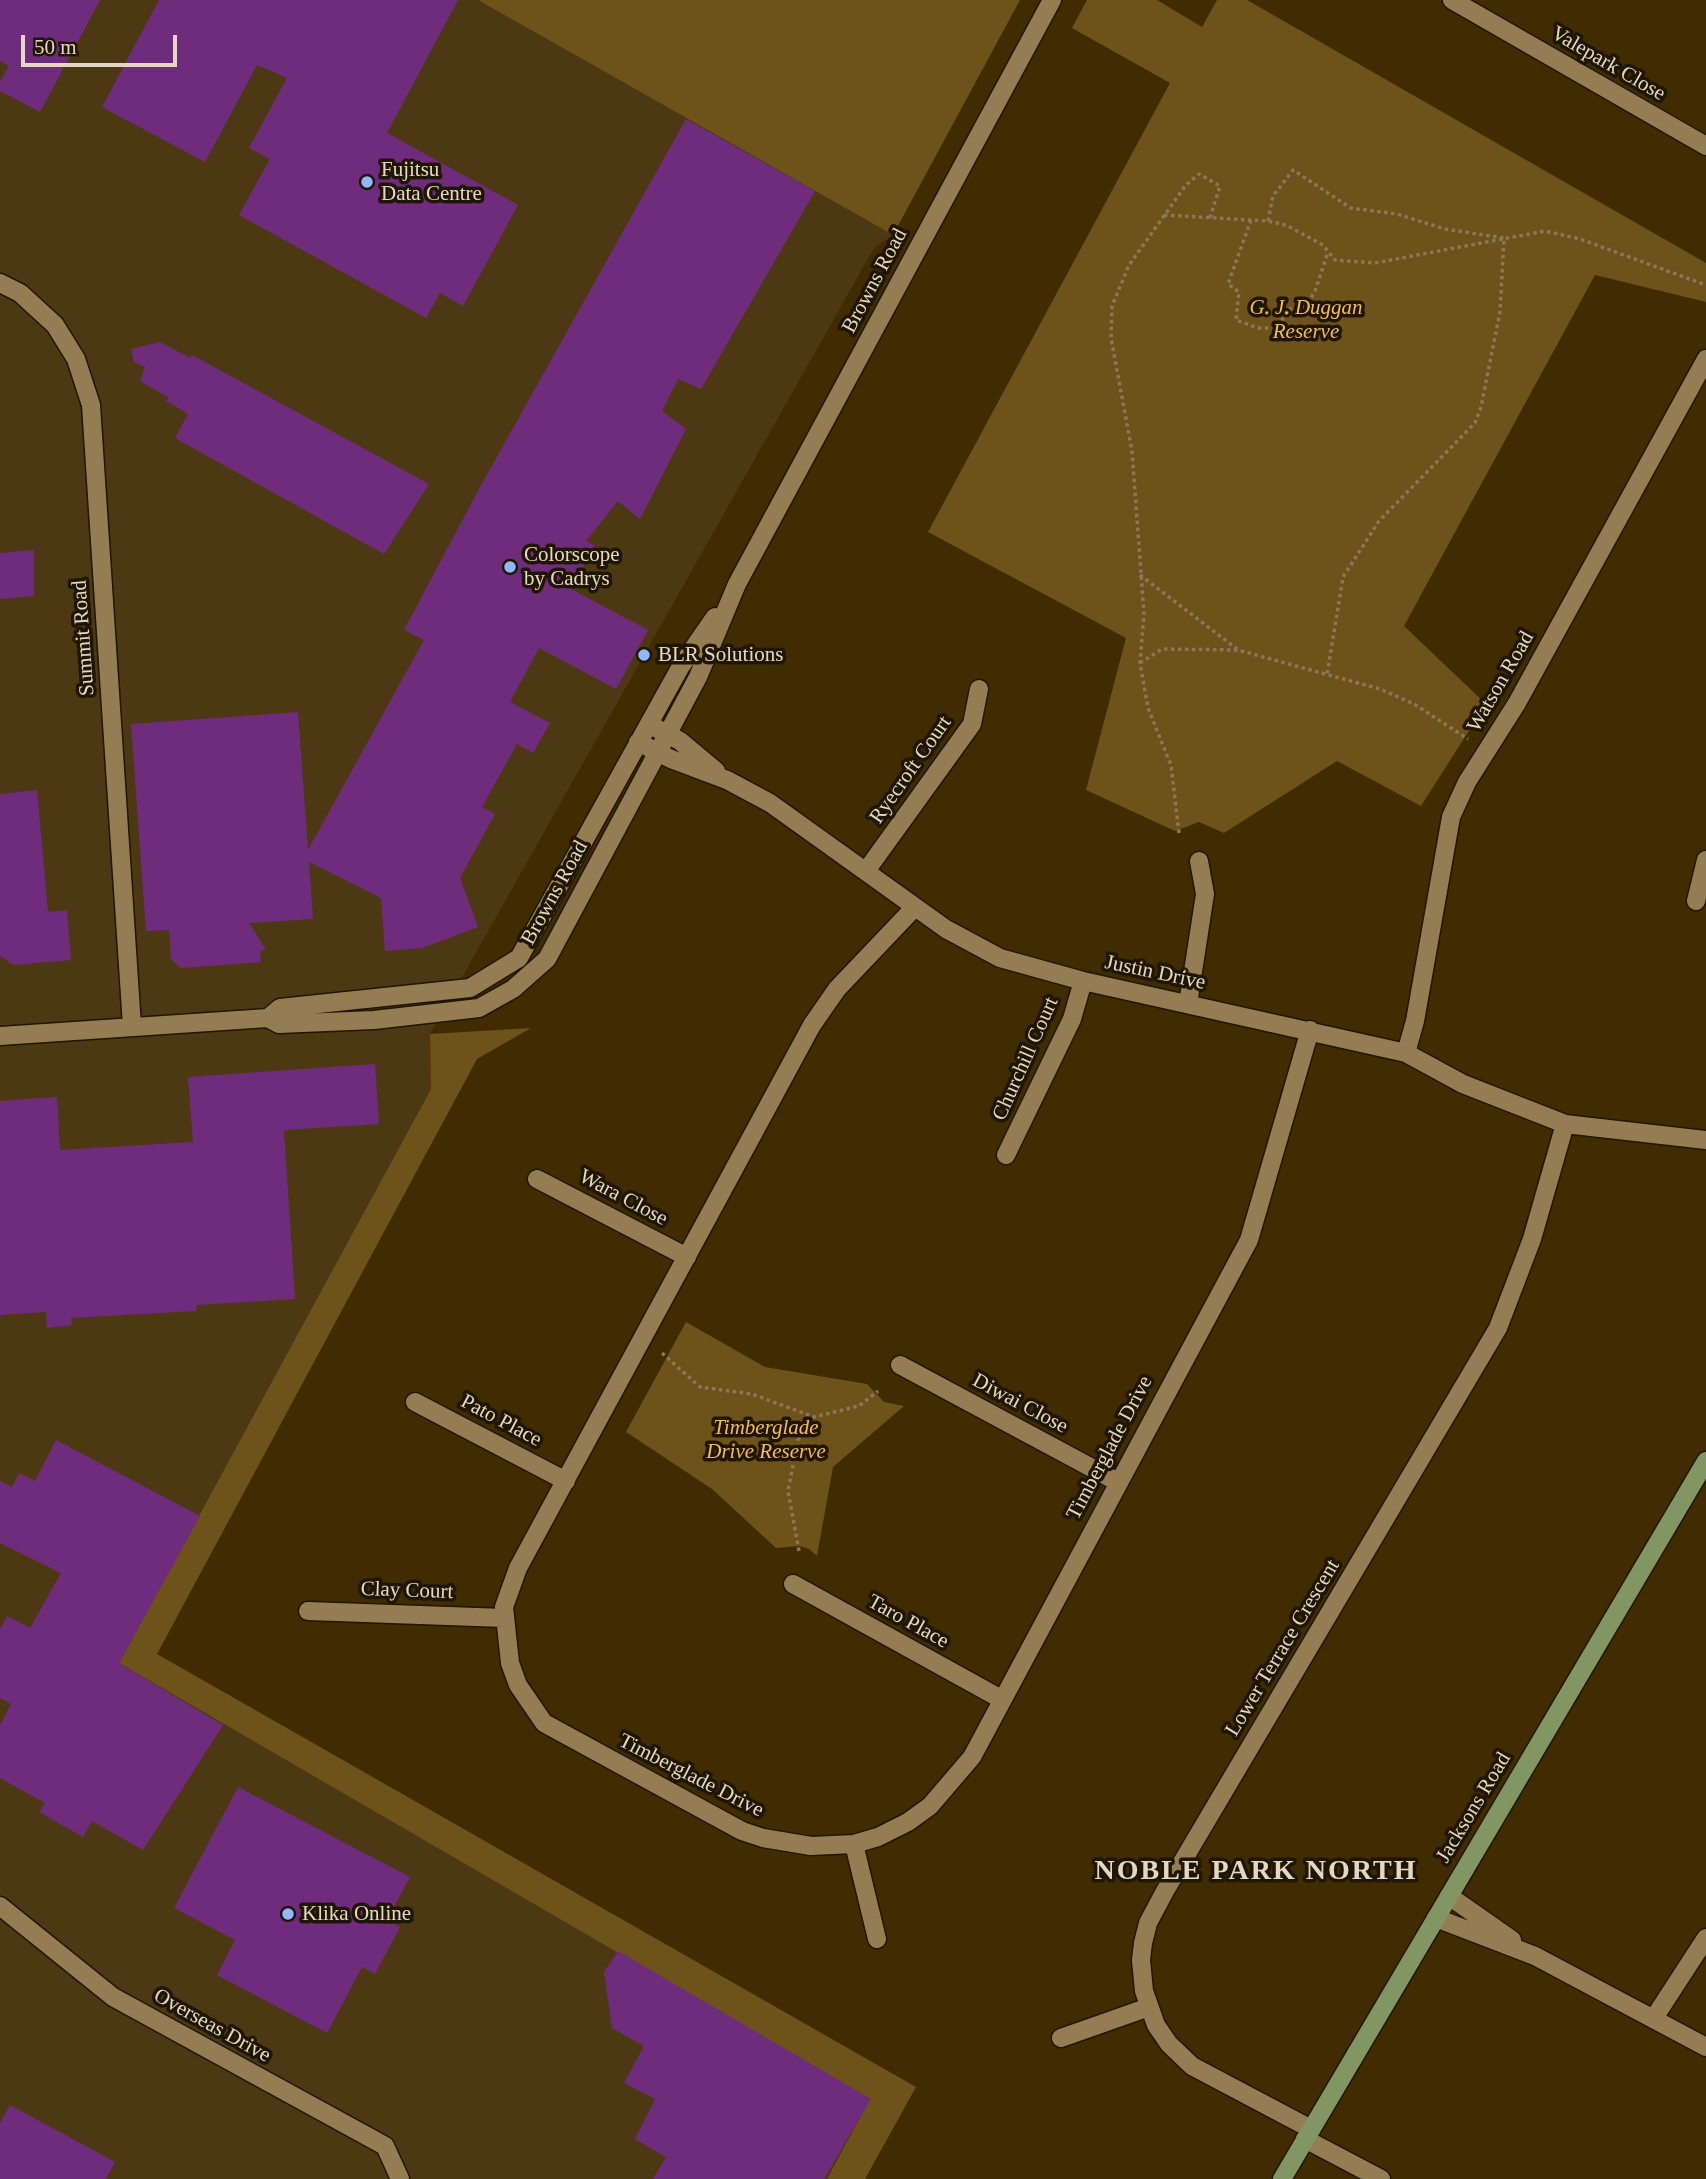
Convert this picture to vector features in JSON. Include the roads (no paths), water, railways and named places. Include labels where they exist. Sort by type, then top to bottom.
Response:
[{"type":"main road","name":"Jacksons Road","points":[[1282,2179],[1706,1461]]},
{"type":"street","name":"Browns Road","points":[[0,1036],[268,1018],[279,1024],[346,1021],[479,1008],[513,989],[547,959],[698,677],[737,584],[1052,0]]},
{"type":"street","name":"Valepark Close","points":[[1452,0],[1706,146]]},
{"type":"street","name":"Summit Road","points":[[0,283],[20,293],[55,325],[76,359],[91,405],[132,1026]]},
{"type":"street","name":"Watson Road","points":[[1406,1053],[1415,1021],[1451,817],[1466,782],[1517,703],[1706,359]]},
{"type":"street","name":"Browns Road","points":[[268,1018],[281,1008],[470,988],[519,958],[681,666],[737,584]]},
{"type":"street","name":"Ryecroft Court","points":[[866,872],[972,724],[979,689]]},
{"type":"street","points":[[648,724],[667,734],[727,780]]},
{"type":"street","name":"Justin Drive","points":[[638,742],[727,780],[770,803],[946,929],[1000,958],[1083,981],[1406,1053],[1463,1084],[1565,1124],[1706,1140]]},
{"type":"street","points":[[1696,901],[1706,860]]},
{"type":"street","points":[[1188,1004],[1205,894],[1199,862]]},
{"type":"street","name":"Timberglade Drive","points":[[915,907],[822,1009],[518,1568],[507,1593],[504,1618],[508,1653],[518,1685],[534,1712],[554,1731],[742,1831],[763,1838],[811,1846],[853,1844],[878,1837],[908,1822],[930,1806],[972,1756],[1249,1240],[1310,1030]]},
{"type":"street","name":"Churchill Court","points":[[1006,1155],[1072,1019],[1083,981]]},
{"type":"street","name":"Lower Terrace Crescent","points":[[1381,2179],[1192,2066],[1169,2044],[1149,2007],[1141,1960],[1148,1923],[1498,1328],[1532,1239],[1565,1124]]},
{"type":"street","name":"Wara Close","points":[[537,1179],[687,1257]]},
{"type":"street","name":"Diwai Close","points":[[900,1365],[1118,1482]]},
{"type":"street","name":"Pato Place","points":[[415,1402],[566,1480]]},
{"type":"street","name":"Taro Place","points":[[793,1584],[1002,1699]]},
{"type":"street","name":"Clay Court","points":[[308,1611],[504,1618]]},
{"type":"street","points":[[853,1844],[877,1939]]},
{"type":"street","points":[[1449,1896],[1535,1956]]},
{"type":"street","name":"Overseas Drive","points":[[0,1906],[113,1997],[384,2146],[400,2179]]},
{"type":"street","points":[[1436,1918],[1535,1956],[1706,2047]]},
{"type":"street","points":[[1654,2018],[1706,1938]]},
{"type":"street","points":[[1061,2038],[1149,2007]]},
{"type":"place","name":"Fujitsu Data Centre","points":[[367,182]]},
{"type":"place","name":"Colorscope by Cadrys","points":[[510,567]]},
{"type":"place","name":"BLR Solutions","points":[[644,655]]},
{"type":"place","name":"Klika Online","points":[[288,1914]]},
{"type":"district","name":"NOBLE PARK NORTH","points":[[1256,1872]]},
{"type":"park label","name":"G. J. Duggan Reserve","points":[[1306,320]]},
{"type":"park label","name":"Timberglade Drive Reserve","points":[[766,1440]]}]
